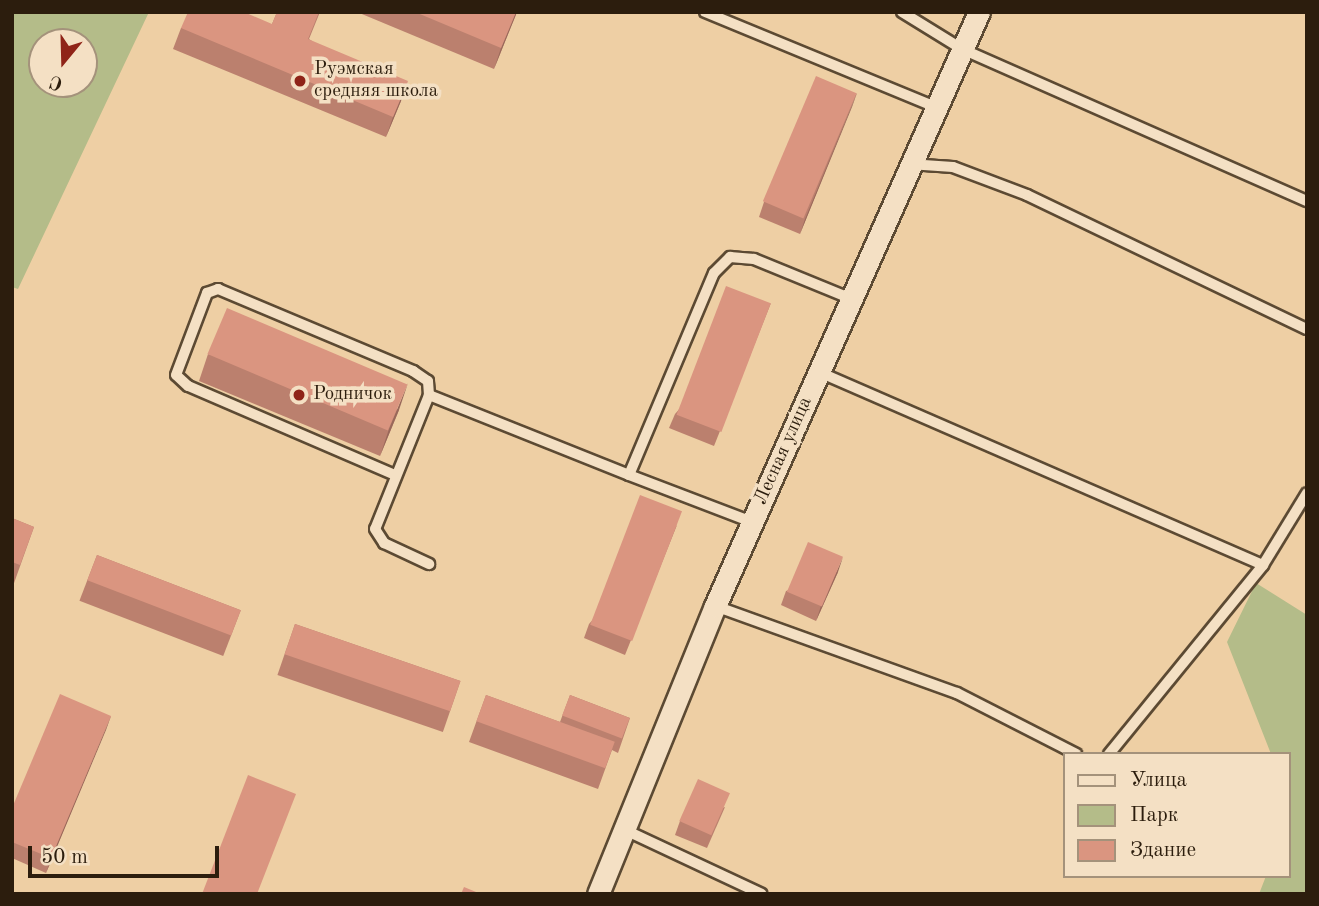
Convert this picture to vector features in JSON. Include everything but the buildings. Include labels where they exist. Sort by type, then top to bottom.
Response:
[{"type":"street","name":"Лесная улица","points":[[598,894],[715,606],[849,298],[979,12]]},
{"type":"lane","points":[[705,12],[935,107]]},
{"type":"lane","points":[[902,12],[962,49],[1307,201]]},
{"type":"lane","points":[[909,164],[953,167],[1027,195],[1307,329]]},
{"type":"lane","points":[[629,475],[714,273],[730,257],[754,259],[849,298]]},
{"type":"lane","points":[[396,475],[188,386],[176,375],[207,293],[218,289],[413,370],[429,381],[429,395],[375,529],[384,543],[429,564]]},
{"type":"lane","points":[[818,372],[1263,565]]},
{"type":"lane","points":[[429,395],[752,522]]},
{"type":"lane","points":[[1111,752],[1263,565],[1307,493]]},
{"type":"lane","points":[[715,606],[957,693],[1072,752]]},
{"type":"lane","points":[[623,829],[762,894]]},
{"type":"green space","points":[[12,12],[149,12],[18,289],[12,287]]},
{"type":"green space","points":[[1256,583],[1307,615],[1307,894],[1259,894],[1265,878],[1291,878],[1291,752],[1270,752],[1227,642]]},
{"type":"place","name":"Руэмская средняя школа","points":[[300,81]]},
{"type":"place","name":"Родничок","points":[[299,395]]}]
